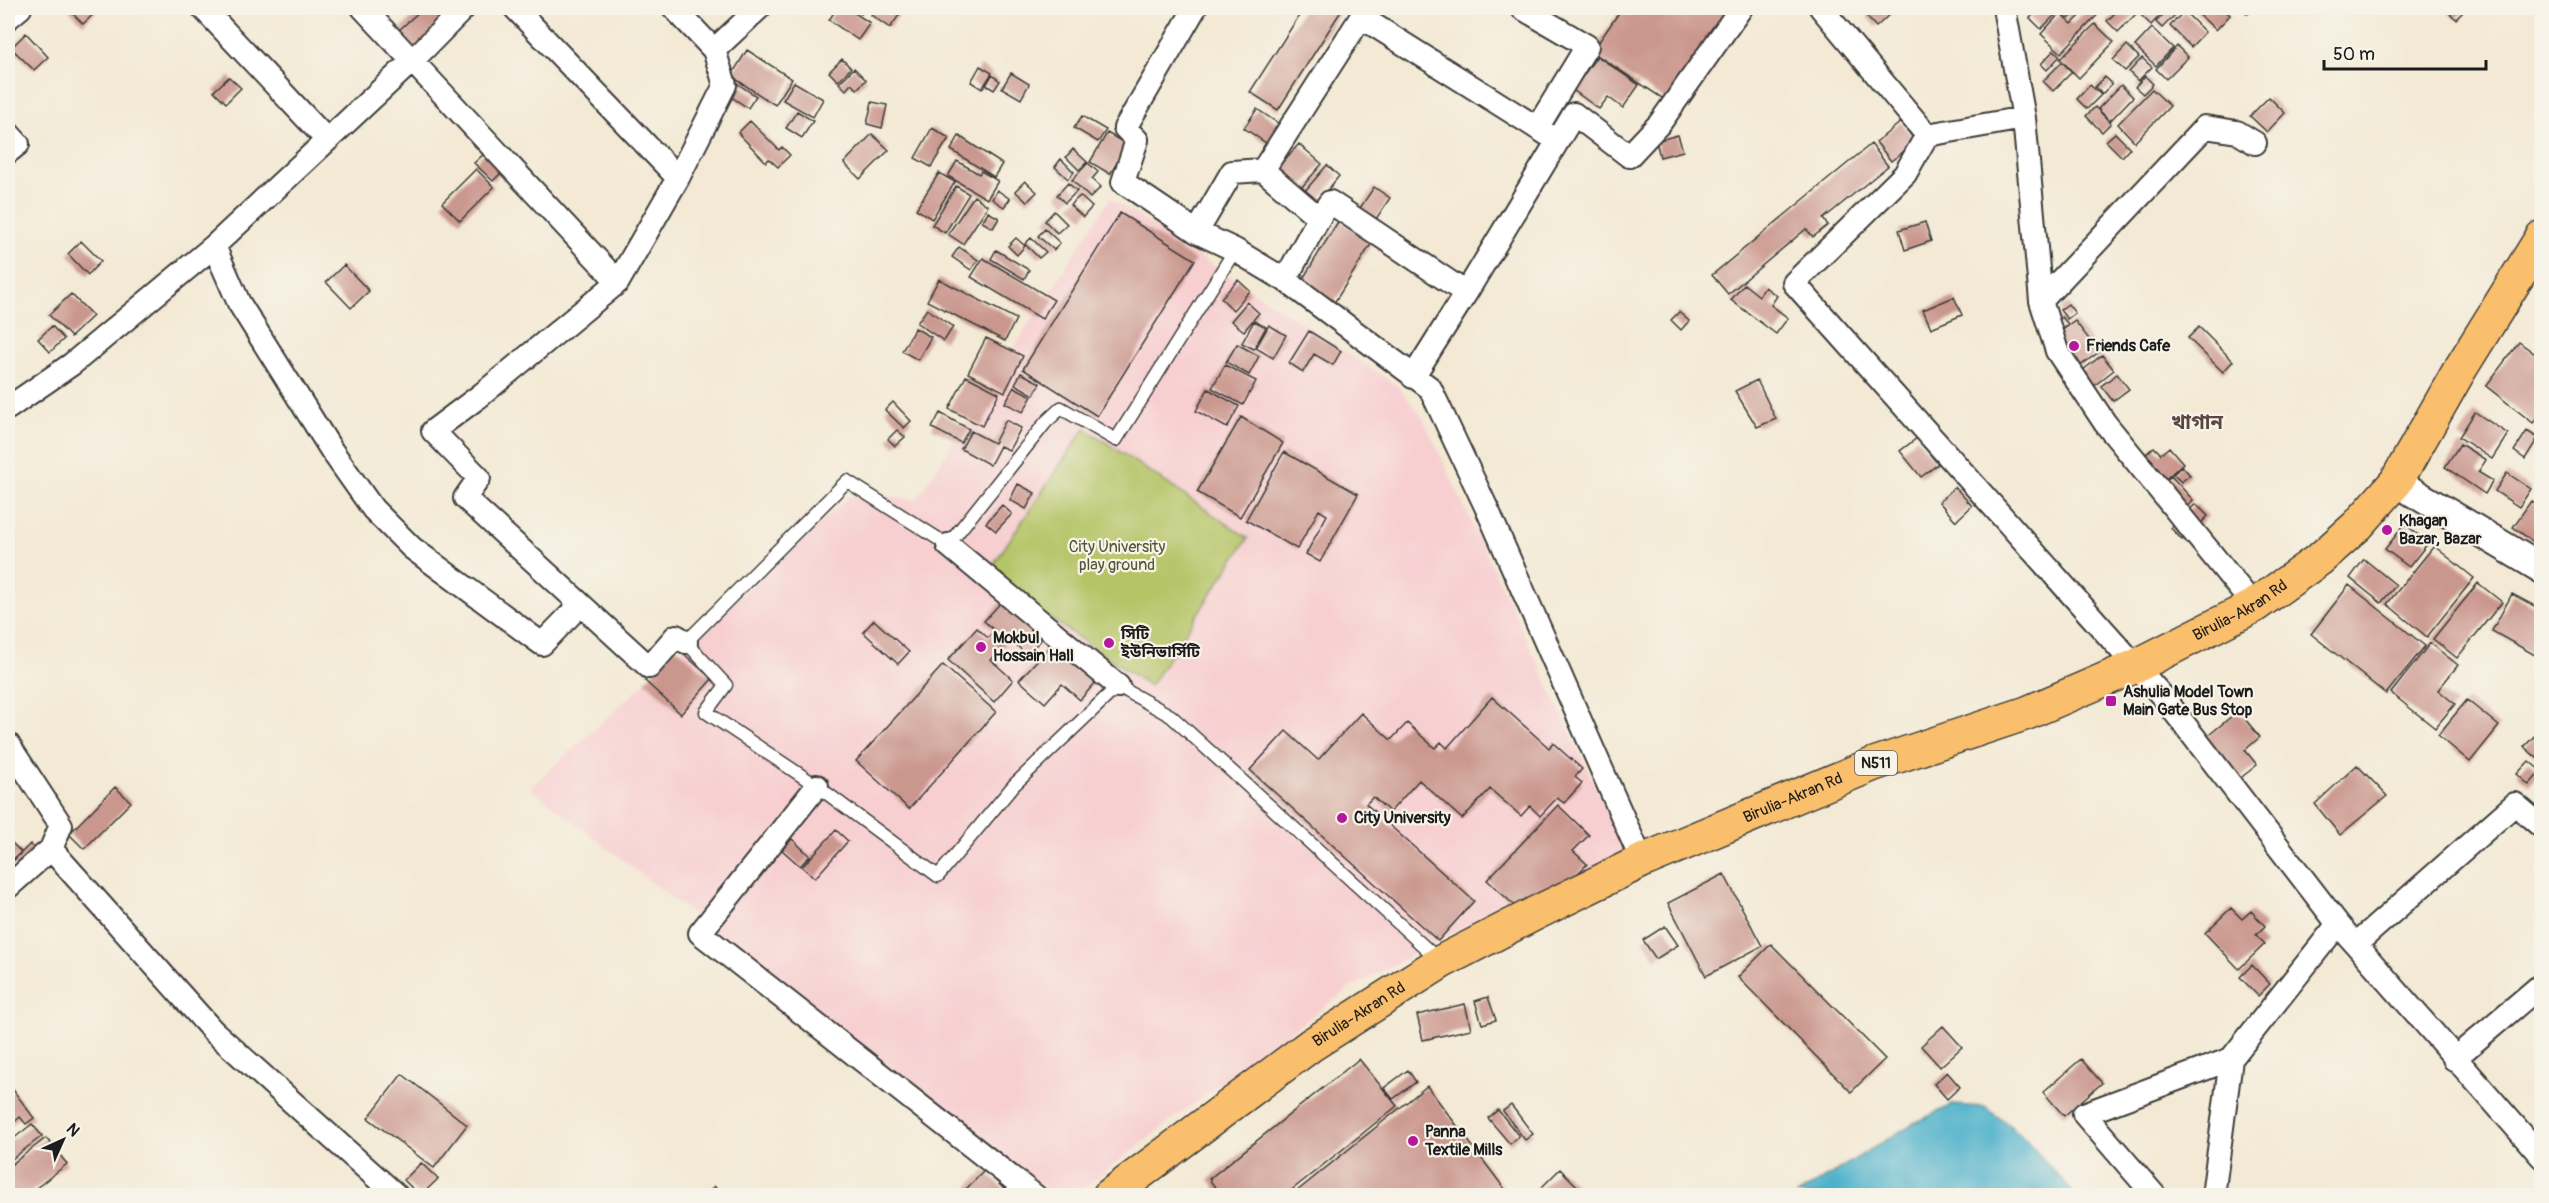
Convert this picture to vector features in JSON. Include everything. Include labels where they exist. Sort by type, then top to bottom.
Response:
[{"type":"highway","name":"Birulia-Akran Rd","points":[[1109,1196],[1311,1046],[1441,962],[1642,861],[1874,764],[2027,713],[2136,666],[2254,606],[2321,558],[2358,525],[2396,482],[2459,371],[2541,237]]},
{"type":"street","points":[[8,18],[20,8]]},
{"type":"street","points":[[203,8],[327,140]]},
{"type":"street","points":[[363,8],[618,282]]},
{"type":"street","points":[[8,408],[72,364],[214,246],[413,60],[464,8]]},
{"type":"street","points":[[515,8],[678,178]]},
{"type":"street","points":[[674,8],[714,50],[725,85],[678,178],[618,282],[481,395],[433,431],[478,478],[465,498],[649,667],[676,636],[686,642]]},
{"type":"street","points":[[714,50],[759,8]]},
{"type":"street","points":[[1195,8],[1125,128],[1137,140],[1123,182],[1197,232],[1234,250],[1285,280],[1430,388],[1488,511],[1642,861]]},
{"type":"street","points":[[1522,8],[1587,46],[1538,128]]},
{"type":"street","points":[[1413,377],[1574,114],[1629,156],[1660,123],[1741,8]]},
{"type":"street","points":[[1821,8],[1927,135]]},
{"type":"street","points":[[2004,8],[2024,118],[2041,301],[2057,351],[2105,423],[2254,606]]},
{"type":"street","points":[[1263,170],[1364,12],[1558,141]]},
{"type":"street","points":[[1927,135],[2024,118]]},
{"type":"street","points":[[2041,301],[2205,127],[2237,132],[2255,143]]},
{"type":"street","points":[[8,132],[18,144],[8,152]]},
{"type":"street","points":[[1927,135],[1905,174],[1794,283],[2164,698],[2338,924],[2541,1157]]},
{"type":"street","points":[[1197,232],[1232,172],[1263,170],[1319,218]]},
{"type":"street","points":[[1285,280],[1330,202],[1466,293]]},
{"type":"street","points":[[214,246],[239,303],[332,451],[373,509],[396,533],[412,548],[542,644],[580,604]]},
{"type":"street","points":[[2396,482],[2541,569]]},
{"type":"street","points":[[948,545],[1118,686]]},
{"type":"street","points":[[8,744],[61,825],[51,849],[8,886]]},
{"type":"street","points":[[818,786],[700,933],[1035,1196]]},
{"type":"street","points":[[2356,944],[2515,804],[2541,827]]},
{"type":"street","points":[[51,849],[213,1031],[397,1196]]},
{"type":"street","points":[[2213,1196],[2231,1059],[2338,924]]},
{"type":"street","points":[[2454,1059],[2541,984]]},
{"type":"street","points":[[2155,1196],[2084,1114],[2231,1059]]},
{"type":"lane","points":[[1234,250],[1116,440],[1061,408],[1046,422],[948,545],[847,481],[686,642],[726,685],[706,712],[818,786],[938,876],[1014,785],[1118,686],[1171,716],[1441,962]]},
{"type":"shaded area","name":"সিটি ইউনিভার্সিটি","points":[[1110,198],[1396,385],[1421,414],[1629,858],[1473,922],[1350,988],[1171,1120],[1075,1195],[1054,1195],[530,788],[852,494],[917,499]]},
{"type":"green space","name":"City University play ground","points":[[1085,428],[1248,538],[1150,686],[986,575]]},
{"type":"water","points":[[1952,1105],[1985,1107],[2021,1134],[2075,1195],[1797,1195],[1912,1124]]},
{"type":"building","points":[[67,8],[97,8],[99,9],[83,24]]},
{"type":"building","points":[[423,8],[436,8],[447,19],[415,50],[397,32]]},
{"type":"building","points":[[837,8],[847,8],[870,23],[858,40],[829,20]]},
{"type":"building","points":[[853,8],[866,8],[861,14]]},
{"type":"building","points":[[876,8],[904,8],[890,28],[871,15]]},
{"type":"building","points":[[1304,8],[1343,8],[1278,110],[1250,92]]},
{"type":"building","points":[[1622,8],[1731,8],[1668,102],[1592,52]]},
{"type":"building","points":[[1876,8],[1888,8],[1892,12],[1876,27],[1867,17]]},
{"type":"building","points":[[2040,8],[2062,8],[2041,29],[2030,18]]},
{"type":"building","points":[[2065,8],[2081,8],[2069,19],[2062,11]]},
{"type":"building","points":[[2088,8],[2104,8],[2061,53],[2041,34],[2060,13],[2072,24]]},
{"type":"building","points":[[2120,8],[2142,8],[2118,32],[2107,21]]},
{"type":"building","points":[[2145,8],[2156,8],[2162,13],[2151,25],[2140,14]]},
{"type":"building","points":[[2170,8],[2176,14],[2162,28],[2156,22]]},
{"type":"building","points":[[2192,8],[2222,8],[2230,15],[2216,30]]},
{"type":"building","points":[[2241,8],[2254,8],[2248,14]]},
{"type":"building","points":[[2444,8],[2467,8],[2456,19]]},
{"type":"building","points":[[2184,11],[2205,32],[2191,47],[2170,26]]},
{"type":"building","points":[[2095,24],[2114,42],[2079,78],[2060,59]]},
{"type":"building","points":[[2152,28],[2173,48],[2156,66],[2135,46]]},
{"type":"building","points":[[26,33],[48,57],[34,70],[11,48]]},
{"type":"building","points":[[2127,45],[2139,57],[2125,71],[2113,60]]},
{"type":"building","points":[[2177,46],[2188,57],[2166,79],[2156,69]]},
{"type":"building","points":[[747,50],[792,79],[775,105],[731,76]]},
{"type":"building","points":[[2054,50],[2060,56],[2047,70],[2041,64]]},
{"type":"building","points":[[1597,56],[1639,85],[1623,108],[1608,97],[1599,109],[1573,90]]},
{"type":"building","points":[[2142,58],[2152,67],[2138,81],[2129,72]]},
{"type":"building","points":[[842,59],[851,68],[838,81],[829,72]]},
{"type":"building","points":[[2062,62],[2072,72],[2053,91],[2043,81]]},
{"type":"building","points":[[980,66],[992,73],[982,89],[971,82]]},
{"type":"building","points":[[854,68],[866,80],[857,89],[851,84],[846,90],[839,83]]},
{"type":"building","points":[[1011,73],[1029,84],[1021,99],[1002,88]]},
{"type":"building","points":[[992,75],[1000,81],[994,90],[986,85]]},
{"type":"building","points":[[2145,76],[2153,84],[2143,94],[2135,87]]},
{"type":"building","points":[[229,77],[241,88],[226,103],[214,91]]},
{"type":"building","points":[[2105,77],[2112,84],[2102,94],[2095,87]]},
{"type":"building","points":[[794,82],[823,99],[813,117],[783,100]]},
{"type":"building","points":[[738,84],[756,96],[748,108],[730,96]]},
{"type":"building","points":[[2090,85],[2101,95],[2087,109],[2077,99]]},
{"type":"building","points":[[2121,85],[2133,97],[2110,121],[2098,109]]},
{"type":"building","points":[[2152,89],[2170,106],[2135,142],[2118,124]]},
{"type":"building","points":[[2269,97],[2285,113],[2267,132],[2250,116]]},
{"type":"building","points":[[872,102],[887,105],[882,128],[867,124]]},
{"type":"building","points":[[2095,107],[2111,123],[2102,132],[2086,116]]},
{"type":"building","points":[[1257,109],[1282,126],[1269,145],[1244,128]]},
{"type":"building","points":[[797,111],[813,121],[802,138],[786,128]]},
{"type":"building","points":[[1082,116],[1106,130],[1098,142],[1074,128]]},
{"type":"building","points":[[750,121],[779,150],[782,147],[790,155],[778,167],[769,159],[766,162],[738,133]]},
{"type":"building","points":[[1901,122],[1916,142],[1891,161],[1876,142]]},
{"type":"building","points":[[932,128],[949,138],[931,167],[915,158]]},
{"type":"building","points":[[1107,133],[1128,145],[1110,174],[1090,162]]},
{"type":"building","points":[[2115,133],[2130,148],[2122,157],[2106,141]]},
{"type":"building","points":[[872,134],[889,150],[860,179],[844,163]]},
{"type":"building","points":[[1678,135],[1683,151],[1660,157],[1656,141]]},
{"type":"building","points":[[959,136],[1002,164],[994,177],[951,150]]},
{"type":"building","points":[[1299,144],[1322,164],[1301,188],[1278,167]]},
{"type":"building","points":[[1871,144],[1888,166],[1823,219],[1828,225],[1813,237],[1806,229],[1728,294],[1712,275]]},
{"type":"building","points":[[1073,149],[1087,162],[1079,170],[1066,157]]},
{"type":"building","points":[[485,153],[503,171],[493,181],[474,163]]},
{"type":"building","points":[[1061,159],[1074,172],[1068,179],[1055,167]]},
{"type":"building","points":[[957,161],[979,174],[981,171],[998,181],[987,199],[948,176]]},
{"type":"building","points":[[1088,163],[1098,172],[1092,179],[1101,187],[1090,198],[1072,180]]},
{"type":"building","points":[[1327,165],[1339,176],[1318,202],[1305,191]]},
{"type":"building","points":[[476,169],[494,187],[460,221],[442,203]]},
{"type":"building","points":[[939,173],[955,182],[932,219],[916,209]]},
{"type":"building","points":[[1025,181],[1037,192],[1027,202],[1015,191]]},
{"type":"building","points":[[1068,183],[1077,191],[1065,203],[1057,195]]},
{"type":"building","points":[[956,186],[969,194],[945,233],[932,225]]},
{"type":"building","points":[[1374,187],[1390,198],[1374,222],[1358,211]]},
{"type":"building","points":[[997,190],[1010,199],[1004,207],[992,199]]},
{"type":"building","points":[[974,196],[988,206],[963,244],[948,234]]},
{"type":"building","points":[[1080,196],[1092,207],[1083,217],[1070,205]]},
{"type":"building","points":[[1054,211],[1067,224],[1057,233],[1045,221]]},
{"type":"building","points":[[988,212],[999,218],[993,228],[982,222]]},
{"type":"building","points":[[1120,213],[1195,260],[1097,416],[1023,369]]},
{"type":"building","points":[[1339,220],[1373,241],[1326,316],[1293,295]]},
{"type":"building","points":[[1925,222],[1931,241],[1905,250],[1899,230]]},
{"type":"building","points":[[1045,229],[1060,243],[1054,250],[1038,236]]},
{"type":"building","points":[[1016,238],[1025,246],[1017,255],[1008,246]]},
{"type":"building","points":[[1031,238],[1046,252],[1039,258],[1025,244]]},
{"type":"building","points":[[81,241],[101,261],[88,275],[68,254]]},
{"type":"building","points":[[959,247],[978,260],[971,270],[952,257]]},
{"type":"building","points":[[996,250],[1029,270],[1024,279],[991,259]]},
{"type":"building","points":[[983,258],[1054,300],[1042,319],[971,277]]},
{"type":"building","points":[[344,265],[369,291],[351,308],[326,282]]},
{"type":"building","points":[[939,279],[1016,319],[1005,341],[927,301]]},
{"type":"building","points":[[1238,280],[1250,291],[1233,310],[1221,298]]},
{"type":"building","points":[[1744,284],[1759,296],[1765,287],[1777,296],[1771,305],[1788,318],[1776,334],[1731,300]]},
{"type":"building","points":[[71,294],[93,316],[71,337],[49,315]]},
{"type":"building","points":[[1954,297],[1962,315],[1931,328],[1923,310]]},
{"type":"building","points":[[1247,302],[1259,313],[1244,331],[1231,321]]},
{"type":"building","points":[[2068,304],[2075,313],[2067,319],[2060,310]]},
{"type":"building","points":[[927,309],[953,327],[944,341],[917,323]]},
{"type":"building","points":[[1679,312],[1689,321],[1681,330],[1671,320]]},
{"type":"building","points":[[2062,317],[2068,324],[2061,329],[2056,322]]},
{"type":"building","points":[[1254,321],[1266,327],[1254,349],[1242,343]]},
{"type":"building","name":"Friends Cafe","points":[[2075,321],[2099,352],[2073,371],[2049,340]]},
{"type":"building","points":[[1269,325],[1286,335],[1273,358],[1256,348]]},
{"type":"building","points":[[52,326],[64,339],[50,352],[38,339]]},
{"type":"building","points":[[2199,327],[2233,361],[2223,372],[2188,338]]},
{"type":"building","points":[[915,328],[931,337],[918,360],[902,351]]},
{"type":"building","points":[[1309,331],[1341,351],[1333,365],[1314,354],[1303,372],[1289,363]]},
{"type":"building","points":[[986,338],[1023,356],[1005,392],[968,373]]},
{"type":"building","points":[[2519,342],[2542,359],[2542,412],[2533,423],[2486,386]]},
{"type":"building","points":[[1237,344],[1259,356],[1249,375],[1226,362]]},
{"type":"building","points":[[2102,355],[2114,370],[2090,389],[2078,374]]},
{"type":"building","points":[[1225,365],[1256,381],[1243,405],[1212,388]]},
{"type":"building","points":[[1021,373],[1040,383],[1034,395],[1015,384]]},
{"type":"building","points":[[2117,374],[2129,389],[2113,401],[2101,386]]},
{"type":"building","points":[[966,376],[999,393],[982,426],[949,409]]},
{"type":"building","points":[[1757,380],[1776,419],[1757,427],[1735,391]]},
{"type":"building","points":[[1014,387],[1032,396],[1023,412],[1005,403]]},
{"type":"building","points":[[1208,389],[1239,406],[1227,428],[1196,411]]},
{"type":"building","points":[[893,402],[911,421],[904,428],[885,410]]},
{"type":"building","points":[[2475,412],[2508,434],[2492,459],[2459,437]]},
{"type":"building","points":[[940,413],[969,429],[961,443],[932,428]]},
{"type":"building","points":[[1241,417],[1283,443],[1240,517],[1197,492]]},
{"type":"building","points":[[1006,420],[1021,428],[1009,450],[1000,446],[990,465],[961,449],[971,431],[994,443]]},
{"type":"building","points":[[897,430],[905,437],[895,446],[888,439]]},
{"type":"building","points":[[2527,431],[2538,438],[2525,459],[2514,451]]},
{"type":"building","points":[[1917,438],[1938,464],[1921,477],[1900,451]]},
{"type":"building","points":[[2460,444],[2486,460],[2478,472],[2493,481],[2485,494],[2445,467]]},
{"type":"building","points":[[2154,447],[2161,454],[2169,447],[2183,463],[2156,488],[2142,472],[2153,461],[2146,454]]},
{"type":"building","points":[[1284,452],[1358,494],[1320,562],[1306,554],[1327,515],[1319,510],[1297,549],[1246,520]]},
{"type":"building","points":[[2182,466],[2190,475],[2181,482],[2173,474]]},
{"type":"building","points":[[2507,473],[2531,489],[2519,507],[2495,491]]},
{"type":"building","points":[[2171,476],[2193,500],[2183,510],[2161,485]]},
{"type":"building","points":[[1018,484],[1035,493],[1026,509],[1010,500]]},
{"type":"building","points":[[1955,487],[1972,506],[1956,521],[1939,502]]},
{"type":"building","points":[[2531,501],[2542,509],[2542,548],[2513,527]]},
{"type":"building","points":[[2196,504],[2208,516],[2197,527],[2185,514]]},
{"type":"building","points":[[1002,505],[1012,514],[996,531],[986,523]]},
{"type":"building","points":[[2183,517],[2195,530],[2182,540],[2171,528]]},
{"type":"building","points":[[2405,524],[2428,543],[2409,567],[2385,549]]},
{"type":"building","points":[[2434,546],[2474,578],[2427,637],[2387,604]]},
{"type":"building","points":[[2364,559],[2396,585],[2381,603],[2350,578]]},
{"type":"building","points":[[2478,583],[2502,602],[2457,658],[2433,639]]},
{"type":"building","points":[[2349,585],[2425,646],[2386,694],[2311,634]]},
{"type":"building","points":[[2512,594],[2542,610],[2542,659],[2492,631]]},
{"type":"building","name":"Mokbul Hossain Hall","points":[[1005,598],[1045,635],[1027,655],[1010,639],[991,660],[1013,680],[994,702],[948,660],[977,628],[988,638],[994,630],[984,621]]},
{"type":"building","points":[[874,620],[909,652],[898,664],[863,632]]},
{"type":"building","points":[[1054,642],[1097,681],[1080,700],[1062,684],[1045,703],[1019,680]]},
{"type":"building","points":[[2430,643],[2458,665],[2438,690],[2455,704],[2435,728],[2391,693]]},
{"type":"building","points":[[676,647],[712,679],[681,714],[645,681]]},
{"type":"building","points":[[943,665],[996,712],[909,809],[856,761]]},
{"type":"building","name":"City University","points":[[1492,697],[1549,748],[1553,743],[1582,769],[1575,777],[1582,783],[1564,803],[1557,798],[1540,816],[1530,806],[1521,816],[1490,789],[1462,819],[1419,780],[1390,812],[1373,797],[1366,804],[1474,901],[1438,941],[1250,770],[1286,731],[1318,760],[1361,713],[1391,740],[1407,723],[1435,748],[1441,742],[1447,748]]},
{"type":"building","points":[[2467,700],[2499,726],[2470,762],[2438,735]]},
{"type":"building","points":[[2238,711],[2260,737],[2245,750],[2257,765],[2238,780],[2204,739]]},
{"type":"building","points":[[2542,728],[2542,753],[2537,758],[2524,747]]},
{"type":"building","points":[[2529,761],[2541,771],[2529,785],[2517,774]]},
{"type":"building","points":[[2357,765],[2387,796],[2340,835],[2315,804]]},
{"type":"building","points":[[115,787],[131,802],[84,849],[69,834]]},
{"type":"building","points":[[1558,805],[1589,835],[1573,851],[1587,864],[1532,922],[1487,880]]},
{"type":"building","points":[[836,830],[848,841],[815,878],[802,867]]},
{"type":"building","points":[[792,839],[810,856],[800,866],[782,850]]},
{"type":"building","points":[[10,841],[21,852],[8,864],[8,844]]},
{"type":"building","points":[[30,844],[40,855],[21,874],[11,863]]},
{"type":"building","points":[[1724,874],[1762,946],[1706,976],[1668,903]]},
{"type":"building","points":[[2231,908],[2242,919],[2251,911],[2265,926],[2256,935],[2265,944],[2239,969],[2205,933]]},
{"type":"building","points":[[1665,926],[1678,945],[1656,959],[1643,940]]},
{"type":"building","points":[[1771,944],[1885,1059],[1851,1092],[1738,977]]},
{"type":"building","points":[[2252,965],[2270,984],[2258,996],[2240,977]]},
{"type":"building","points":[[1488,997],[1496,1020],[1482,1024],[1475,1001]]},
{"type":"building","points":[[1465,1004],[1471,1029],[1423,1040],[1417,1015]]},
{"type":"building","points":[[1943,1026],[1962,1047],[1940,1067],[1921,1046]]},
{"type":"building","points":[[1359,1059],[1397,1106],[1284,1196],[1221,1196],[1209,1179]]},
{"type":"building","points":[[2081,1059],[2102,1083],[2064,1116],[2043,1092]]},
{"type":"building","points":[[1408,1070],[1416,1082],[1393,1099],[1384,1088]]},
{"type":"building","points":[[1947,1072],[1960,1087],[1947,1099],[1934,1084]]},
{"type":"building","points":[[402,1074],[467,1125],[434,1168],[368,1118]]},
{"type":"building","points":[[8,1083],[34,1118],[26,1124],[20,1117],[8,1128]]},
{"type":"building","name":"Panna Textile Mills","points":[[1427,1086],[1510,1196],[1291,1196]]},
{"type":"building","points":[[1511,1105],[1533,1134],[1525,1140],[1503,1111]]},
{"type":"building","points":[[1498,1110],[1519,1136],[1510,1144],[1488,1118]]},
{"type":"building","points":[[32,1124],[42,1136],[8,1162],[8,1143]]},
{"type":"building","points":[[46,1138],[67,1164],[26,1196],[8,1196],[8,1167]]},
{"type":"building","points":[[421,1163],[438,1179],[420,1196],[404,1180]]},
{"type":"building","points":[[1560,1169],[1578,1187],[1569,1196],[1533,1196]]},
{"type":"building","points":[[985,1170],[1011,1196],[959,1196]]},
{"type":"building","points":[[714,1186],[723,1196],[705,1196]]},
{"type":"place","name":"Friends Cafe","points":[[2074,346]]},
{"type":"place","name":"Khagan Bazar, Bazar","points":[[2387,530]]},
{"type":"place","name":"সিটি ইউনিভার্সিটি","points":[[1109,643]]},
{"type":"place","name":"Mokbul Hossain Hall","points":[[981,647]]},
{"type":"place","name":"Ashulia Model Town Main Gate Bus Stop","points":[[2111,701]]},
{"type":"place","name":"City University","points":[[1342,818]]},
{"type":"place","name":"Panna Textile Mills","points":[[1413,1141]]},
{"type":"district","name":"খাগান","points":[[2197,422]]}]
